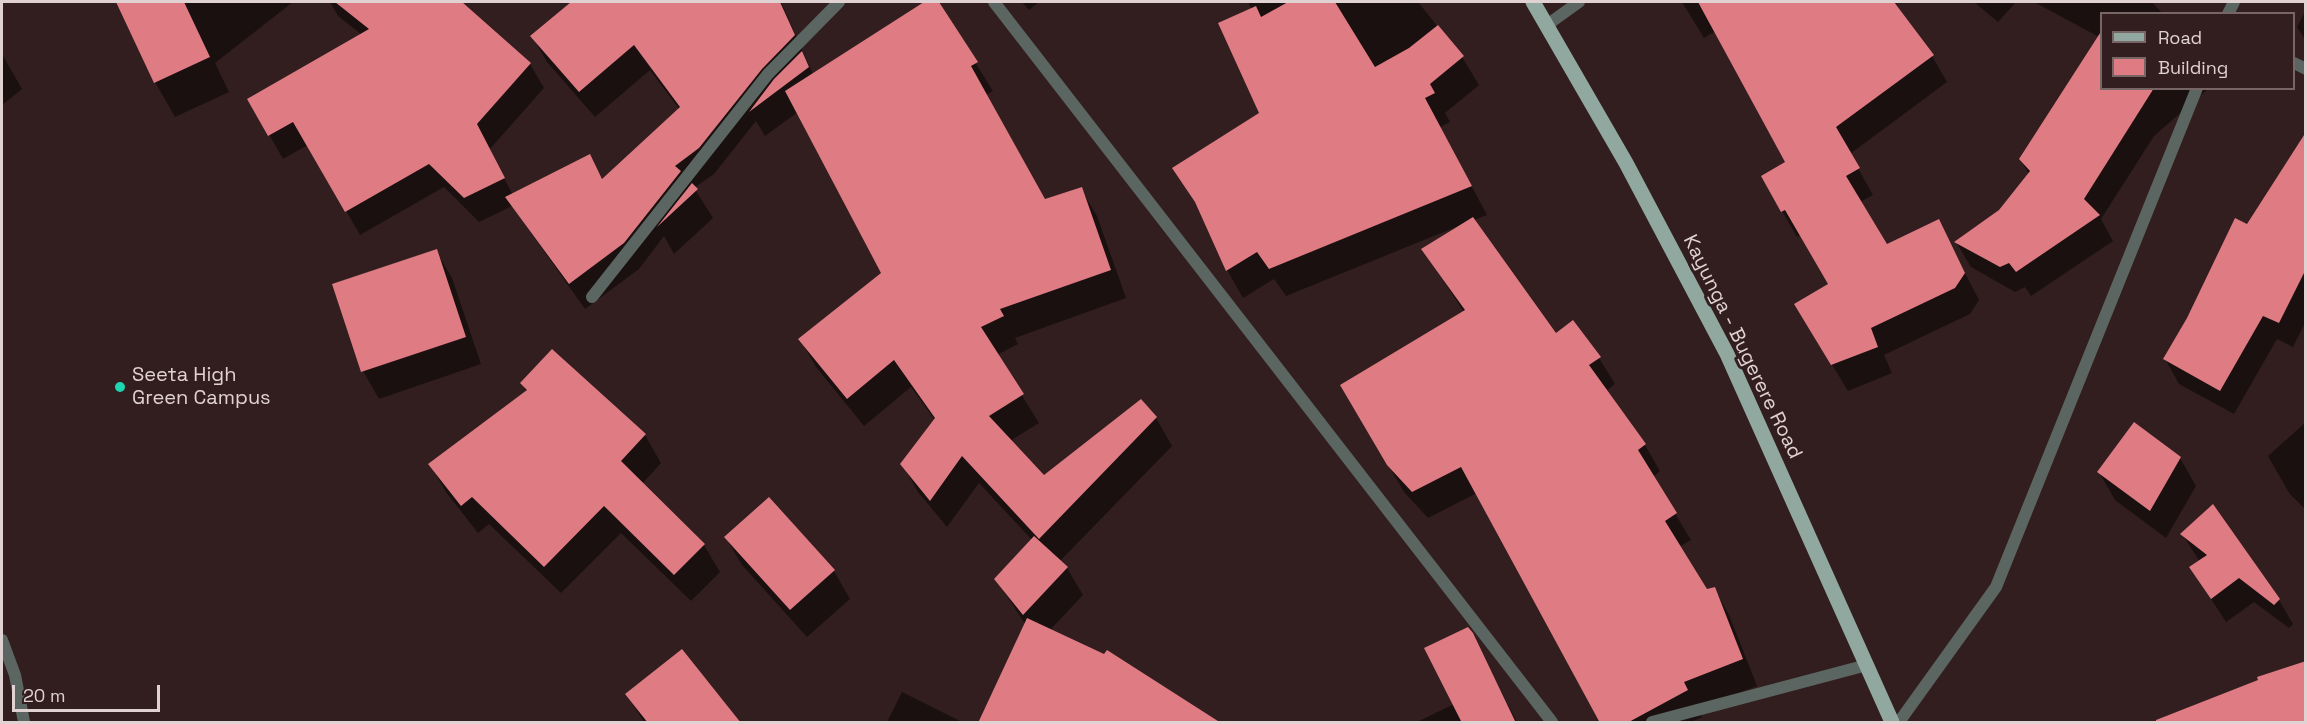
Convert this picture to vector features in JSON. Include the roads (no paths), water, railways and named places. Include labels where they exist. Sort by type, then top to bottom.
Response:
[{"type":"main road","name":"Kayunga - Bugerere Road","points":[[1533,2],[1626,163],[1727,354],[1892,723]]},
{"type":"street","points":[[592,297],[768,74],[838,2]]},
{"type":"street","points":[[994,2],[1552,723]]},
{"type":"street","points":[[1547,25],[1580,2]]},
{"type":"street","points":[[1899,723],[1996,587],[2196,90]]},
{"type":"street","points":[[2,640],[15,675],[24,723]]},
{"type":"street","points":[[1652,723],[1867,665]]},
{"type":"place","name":"Seeta High Green Campus","points":[[120,387]]}]
